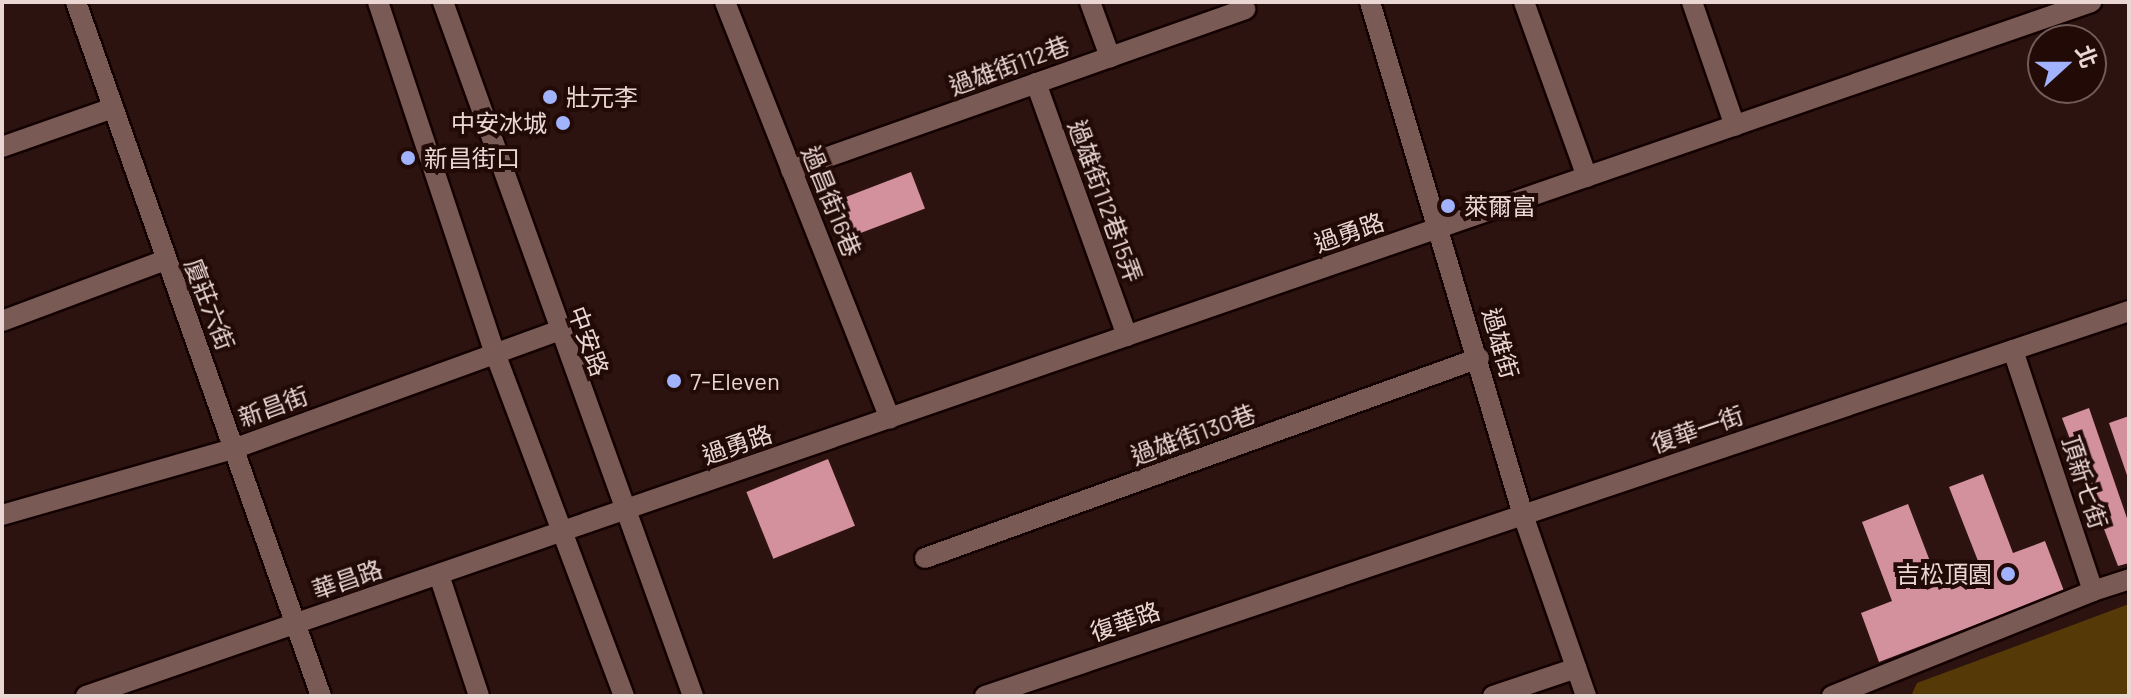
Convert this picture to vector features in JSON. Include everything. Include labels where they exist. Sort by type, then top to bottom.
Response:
[{"type":"street","name":"廈莊六街","points":[[76,2],[165,260],[236,448],[321,696]]},
{"type":"street","points":[[378,2],[495,353],[624,696]]},
{"type":"street","name":"中安路","points":[[443,2],[557,331],[693,696]]},
{"type":"street","name":"過昌街16巷","points":[[725,2],[890,419]]},
{"type":"street","points":[[1090,2],[1110,57]]},
{"type":"street","name":"過雄街","points":[[1370,2],[1441,228],[1523,515],[1586,696]]},
{"type":"street","points":[[1524,2],[1587,177]]},
{"type":"street","points":[[1692,2],[1735,126]]},
{"type":"street","name":"過勇路","points":[[625,511],[2091,2]]},
{"type":"street","name":"過雄街112巷","points":[[791,170],[1245,9]]},
{"type":"street","name":"過雄街112巷15弄","points":[[1036,83],[1127,336]]},
{"type":"street","points":[[2,147],[113,108]]},
{"type":"street","points":[[2,321],[165,260]]},
{"type":"street","name":"復華一街","points":[[1282,596],[2129,311]]},
{"type":"street","name":"新昌街","points":[[2,515],[236,448],[557,331]]},
{"type":"street","name":"頂新七街","points":[[2013,350],[2093,591]]},
{"type":"street","name":"過雄街130巷","points":[[925,558],[1479,358]]},
{"type":"street","name":"華昌路","points":[[86,696],[114,692],[297,623],[625,511]]},
{"type":"street","points":[[439,575],[479,696]]},
{"type":"street","points":[[1832,696],[1870,690],[2093,591],[2129,579]]},
{"type":"street","name":"復華路","points":[[992,695],[1282,596]]},
{"type":"street","points":[[1493,696],[1576,668]]},
{"type":"shaded area","points":[[2129,604],[2129,696],[1911,696],[1917,683]]},
{"type":"building","points":[[911,172],[925,208],[846,239],[832,202]]},
{"type":"building","points":[[2089,408],[2129,524],[2129,563],[2118,566],[2062,418]]},
{"type":"building","points":[[2129,416],[2129,481],[2109,423]]},
{"type":"building","points":[[828,459],[855,526],[773,559],[746,492]]},
{"type":"building","name":"吉松頂園","points":[[1983,474],[2013,553],[2045,541],[2064,591],[1879,662],[1861,613],[1892,601],[1862,522],[1908,504],[1938,582],[1980,566],[1949,487]]},
{"type":"place","name":"壯元李","points":[[550,97]]},
{"type":"place","name":"中安冰城","points":[[563,123]]},
{"type":"place","name":"新昌街口","points":[[408,158]]},
{"type":"place","name":"萊爾富","points":[[1448,206]]},
{"type":"place","name":"7-Eleven","points":[[674,381]]},
{"type":"place","name":"吉松頂園","points":[[2008,574]]}]
